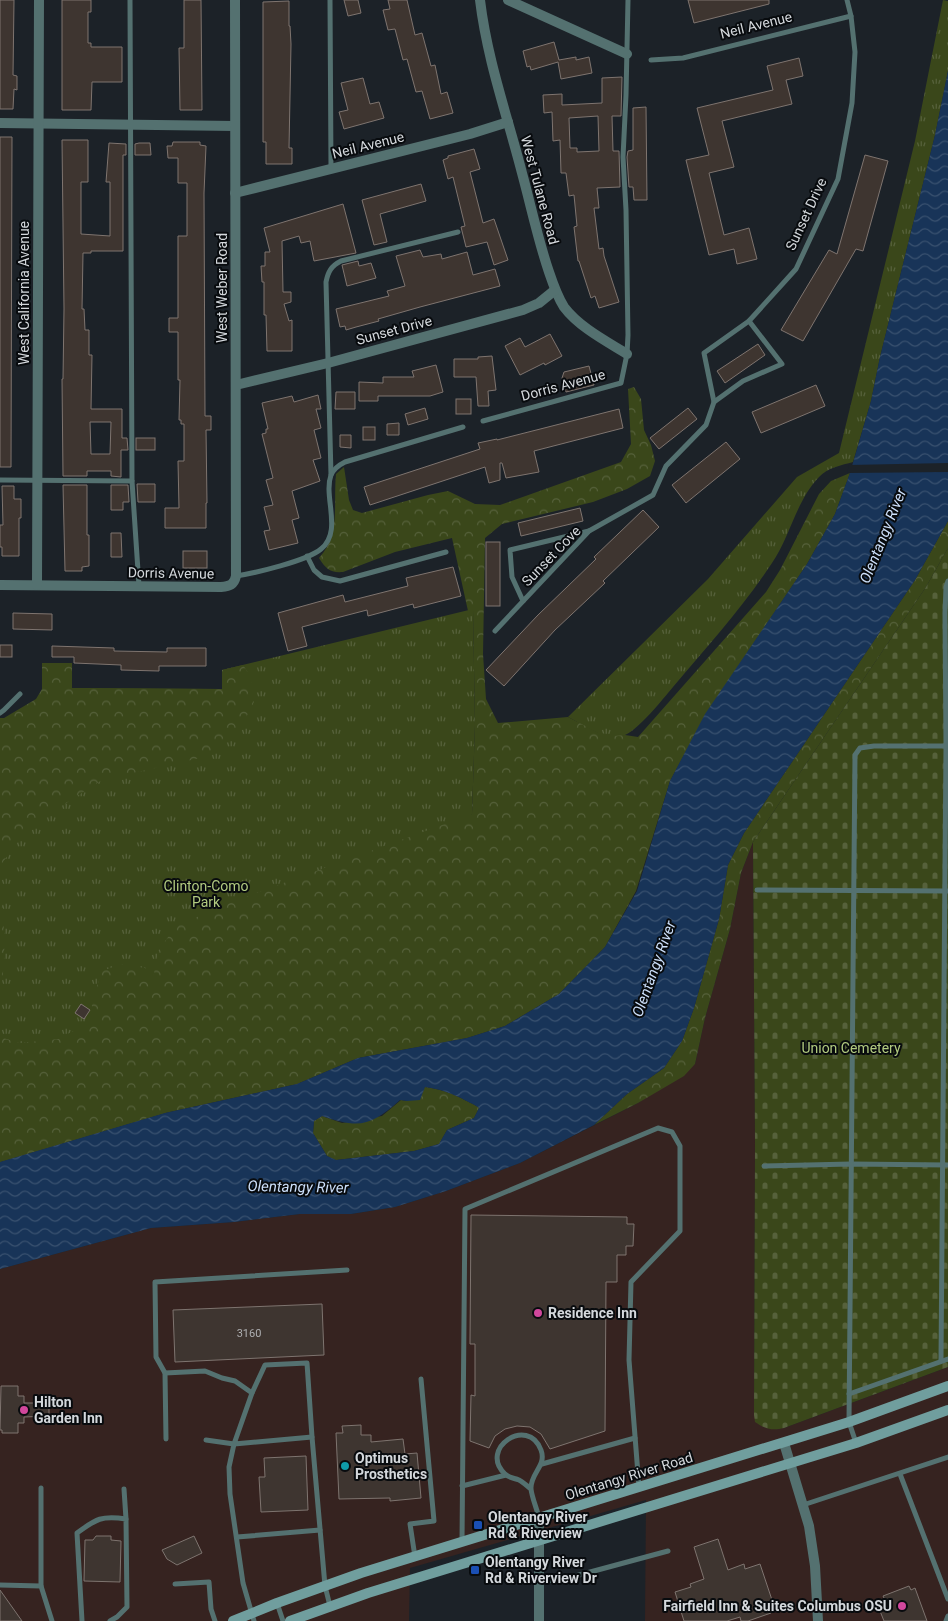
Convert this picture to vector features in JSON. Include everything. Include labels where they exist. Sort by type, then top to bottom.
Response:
[{"type":"main road","name":"Olentangy River Road","points":[[233,1621],[253,1617],[277,1603],[325,1586],[784,1443],[948,1386]]},
{"type":"main road","points":[[290,1621],[376,1590],[856,1443],[948,1410]]},
{"type":"street","name":"West California Avenue","points":[[37,585],[39,0]]},
{"type":"street","name":"West Weber Road","points":[[235,0],[236,576]]},
{"type":"street","name":"West Tulane Road","points":[[480,0],[497,86],[543,254],[555,290],[570,314],[598,336],[627,354]]},
{"type":"street","points":[[508,0],[627,54]]},
{"type":"street","points":[[0,122],[235,126]]},
{"type":"street","name":"Neil Avenue","points":[[235,193],[470,134],[508,122]]},
{"type":"street","name":"Sunset Drive","points":[[236,386],[523,310],[538,303],[555,290]]},
{"type":"street","name":"Dorris Avenue","points":[[0,585],[227,587],[232,585],[236,576]]},
{"type":"street","points":[[784,1443],[808,1526],[815,1566],[818,1621]]},
{"type":"street","points":[[539,1519],[539,1621]]},
{"type":"lane","points":[[130,0],[132,481],[139,586]]},
{"type":"lane","points":[[330,0],[331,169]]},
{"type":"lane","points":[[627,354],[626,219],[623,157],[628,0]]},
{"type":"lane","points":[[848,0],[851,16]]},
{"type":"lane","name":"Neil Avenue","points":[[651,60],[683,58],[851,16]]},
{"type":"lane","name":"Sunset Drive","points":[[714,402],[704,353],[749,321],[796,269],[838,179],[852,103],[855,52],[851,16]]},
{"type":"lane","points":[[331,475],[327,275],[335,264],[341,261],[458,232]]},
{"type":"lane","points":[[714,402],[743,381],[782,364],[749,321]]},
{"type":"lane","name":"Dorris Avenue","points":[[483,421],[621,383],[627,354]]},
{"type":"lane","name":"Sunset Cove","points":[[495,631],[590,531],[653,495],[666,466],[706,425],[714,402]]},
{"type":"lane","points":[[331,475],[336,467],[345,462],[463,427]]},
{"type":"lane","name":"Dorris Avenue","points":[[236,576],[271,568],[320,550],[328,541],[332,523],[331,475]]},
{"type":"lane","points":[[0,480],[132,481]]},
{"type":"lane","points":[[523,602],[512,577],[510,550],[590,531]]},
{"type":"lane","points":[[307,556],[314,570],[322,577],[340,581],[446,552]]},
{"type":"lane","points":[[941,1361],[945,1165],[946,596],[948,581]]},
{"type":"lane","points":[[0,713],[20,694]]},
{"type":"lane","points":[[856,1443],[848,1422],[852,891],[855,755],[860,748],[874,746],[947,746]]},
{"type":"lane","points":[[757,890],[946,891]]},
{"type":"lane","points":[[462,1542],[465,1209],[658,1128],[672,1132],[680,1146],[680,1231],[631,1282],[629,1360],[639,1487]]},
{"type":"lane","points":[[764,1166],[850,1164],[945,1165]]},
{"type":"lane","points":[[166,1440],[165,1373],[156,1357],[155,1282],[347,1270]]},
{"type":"lane","points":[[849,1394],[948,1358]]},
{"type":"lane","points":[[253,1617],[243,1583],[230,1494],[229,1467],[234,1444],[252,1393],[265,1366],[308,1363],[312,1437],[325,1586],[330,1606]]},
{"type":"lane","points":[[165,1373],[206,1371],[235,1382],[252,1393]]},
{"type":"lane","points":[[415,1557],[410,1524],[434,1521],[421,1379]]},
{"type":"lane","points":[[531,1489],[519,1480],[506,1475],[500,1469],[498,1454],[504,1441],[511,1437],[518,1435],[532,1438],[541,1450],[542,1464],[533,1476],[531,1489],[539,1519]]},
{"type":"lane","points":[[206,1440],[234,1444],[312,1437]]},
{"type":"lane","points":[[542,1464],[636,1438]]},
{"type":"lane","points":[[803,1505],[948,1458]]},
{"type":"lane","points":[[900,1474],[948,1599]]},
{"type":"lane","points":[[462,1486],[506,1475]]},
{"type":"lane","points":[[41,1488],[41,1586],[52,1621]]},
{"type":"lane","points":[[110,1621],[118,1619],[127,1607],[124,1489]]},
{"type":"lane","points":[[82,1621],[78,1533],[95,1520],[114,1517],[126,1519]]},
{"type":"lane","points":[[237,1537],[320,1530]]},
{"type":"lane","points":[[539,1582],[568,1578],[668,1551]]},
{"type":"lane","points":[[175,1584],[209,1582],[211,1608],[215,1621]]},
{"type":"lane","points":[[0,1586],[41,1586]]},
{"type":"lane","points":[[277,1603],[283,1621]]},
{"type":"lane","points":[[946,1621],[948,1616]]},
{"type":"shaded area","points":[[753,842],[754,1415],[784,1428],[948,1367],[948,1621],[645,1621],[646,1500],[410,1568],[409,1621],[0,1621],[0,1269],[151,1228],[234,1222],[300,1214],[351,1214],[395,1207],[446,1191],[520,1163],[638,1103],[695,1064],[705,1018],[730,929],[741,873]]},
{"type":"green space","points":[[943,0],[948,1],[948,71],[935,135],[880,357],[871,401],[853,462],[835,467],[819,477],[804,497],[784,542],[761,579],[650,714],[637,727],[625,735],[618,737],[595,732],[568,717],[708,579],[797,477],[839,453],[915,141]]},
{"type":"green space","points":[[634,387],[641,399],[644,430],[651,445],[655,461],[650,476],[627,489],[593,502],[502,524],[485,538],[483,654],[486,699],[498,723],[568,717],[597,732],[613,736],[638,737],[766,592],[780,570],[819,494],[831,481],[850,473],[835,514],[807,564],[706,714],[670,781],[636,891],[605,947],[559,994],[505,1026],[467,1038],[358,1058],[297,1084],[165,1113],[0,1162],[0,1037],[20,1043],[59,1039],[89,1022],[94,996],[102,971],[121,964],[145,968],[153,979],[158,951],[176,926],[237,900],[472,814],[475,725],[473,610],[468,611],[452,538],[395,552],[343,572],[329,570],[319,558],[331,539],[335,519],[336,474],[344,467],[349,500],[353,510],[362,513],[448,491],[475,504],[500,505],[621,462],[631,444],[628,389]]},
{"type":"green space","points":[[948,521],[948,548],[926,587],[753,842],[741,873],[730,929],[705,1018],[695,1064],[684,1076],[638,1103],[594,1125],[627,1094],[664,1068],[682,1041],[694,1008],[719,919],[728,865],[744,833],[915,580]]},
{"type":"green space","name":"Union Cemetery","points":[[948,548],[948,1367],[784,1428],[769,1429],[755,1422],[754,1415],[753,842],[926,587]]},
{"type":"green space","name":"Clinton-Como Park","points":[[473,609],[475,725],[472,814],[165,1113],[0,1162],[0,733],[71,688],[222,689],[222,670]]},
{"type":"green space","points":[[42,663],[72,663],[72,688],[222,689],[222,670],[243,665],[251,677],[254,702],[240,729],[209,756],[102,780],[29,827],[0,866],[0,718],[4,718],[36,699],[42,689]]},
{"type":"green space","points":[[0,872],[4,964],[0,995]]},
{"type":"green space","points":[[425,1087],[452,1094],[479,1108],[474,1118],[447,1130],[439,1144],[414,1151],[336,1160],[327,1156],[313,1133],[314,1121],[322,1116],[342,1123],[382,1116],[401,1100],[407,1101]]},
{"type":"water","name":"Olentangy River","points":[[948,71],[948,521],[915,580],[744,833],[728,865],[719,919],[694,1008],[682,1041],[664,1068],[627,1094],[594,1125],[520,1163],[446,1191],[395,1207],[351,1214],[300,1214],[234,1222],[151,1228],[0,1269],[0,1162],[165,1113],[297,1084],[358,1058],[467,1038],[505,1026],[559,994],[605,947],[637,891],[670,781],[705,714],[807,564],[835,514],[850,473],[871,401],[880,357],[935,135]],"holes":[[[425,1087],[452,1094],[479,1108],[474,1118],[447,1130],[439,1144],[414,1151],[336,1160],[327,1156],[313,1133],[314,1121],[322,1116],[346,1123],[364,1123],[381,1115],[400,1100],[420,1100]]]},
{"type":"pier","points":[[948,463],[948,472],[847,473],[849,465]]},
{"type":"building","points":[[0,0],[14,0],[13,75],[17,76],[17,90],[14,89],[13,109],[0,109]]},
{"type":"building","points":[[62,0],[91,0],[91,12],[88,12],[88,43],[91,43],[91,47],[122,47],[122,82],[92,82],[91,110],[62,110]]},
{"type":"building","points":[[184,0],[201,0],[202,110],[180,110],[179,48],[184,48]]},
{"type":"building","points":[[344,0],[358,0],[361,13],[348,16]]},
{"type":"building","points":[[388,0],[407,0],[415,35],[422,33],[431,66],[435,65],[441,94],[447,92],[453,113],[430,119],[422,91],[416,92],[407,59],[403,60],[395,29],[388,30],[383,10],[390,9]]},
{"type":"building","points":[[688,0],[769,0],[769,4],[694,23]]},
{"type":"building","points":[[289,1],[291,44],[289,148],[292,148],[292,164],[266,164],[266,142],[263,142],[263,2]]},
{"type":"building","points":[[554,42],[559,60],[576,57],[576,60],[589,57],[592,73],[561,79],[558,62],[531,70],[530,66],[527,67],[523,51]]},
{"type":"building","points":[[799,58],[803,76],[786,80],[792,104],[722,121],[734,167],[709,173],[724,235],[749,228],[757,259],[737,264],[734,249],[709,255],[686,160],[709,155],[697,108],[773,90],[767,66]]},
{"type":"building","points":[[622,77],[621,116],[612,116],[613,151],[619,151],[620,187],[597,188],[599,208],[594,208],[599,249],[603,248],[619,302],[599,308],[595,296],[591,298],[578,261],[574,227],[577,226],[574,195],[569,196],[566,173],[561,173],[560,140],[553,141],[552,112],[544,113],[543,95],[562,94],[562,105],[602,103],[602,78]],"holes":[[[598,116],[599,151],[577,152],[577,148],[570,148],[569,118]]]},
{"type":"building","points":[[363,78],[370,104],[379,102],[384,118],[344,129],[339,112],[348,110],[341,83]]},
{"type":"building","points":[[646,107],[647,200],[634,200],[633,187],[629,187],[627,157],[628,151],[633,150],[633,108]]},
{"type":"building","points":[[0,137],[12,137],[11,467],[0,467]]},
{"type":"building","points":[[62,140],[88,140],[88,182],[81,182],[81,234],[110,236],[110,182],[106,182],[109,143],[126,144],[126,155],[123,155],[123,251],[91,251],[91,253],[83,253],[82,309],[84,309],[85,330],[89,330],[89,355],[92,355],[91,409],[122,409],[122,438],[127,438],[128,450],[121,450],[121,477],[111,476],[111,471],[87,471],[87,476],[63,476],[62,379],[64,309]],"holes":[[[90,422],[111,422],[110,454],[91,454]]]},
{"type":"building","points":[[173,142],[200,142],[200,145],[206,146],[204,193],[205,416],[211,416],[211,430],[206,430],[206,528],[165,528],[165,508],[179,508],[178,461],[184,461],[184,424],[181,424],[181,420],[179,420],[178,332],[169,332],[169,318],[178,318],[178,236],[187,236],[187,183],[178,183],[178,158],[168,158],[167,146],[172,146]]},
{"type":"building","points":[[150,143],[151,155],[135,155],[135,144]]},
{"type":"building","points":[[474,149],[480,169],[470,172],[483,223],[494,219],[508,260],[494,265],[487,242],[466,247],[461,227],[465,226],[453,177],[448,179],[443,160],[448,158],[448,156]]},
{"type":"building","points":[[865,155],[888,161],[863,251],[856,249],[803,341],[781,330],[829,250],[837,254]]},
{"type":"building","points":[[421,184],[426,201],[380,214],[387,242],[374,245],[362,200]]},
{"type":"building","points":[[343,204],[356,253],[314,261],[310,241],[301,243],[299,236],[282,241],[283,292],[291,292],[291,302],[284,304],[289,321],[292,320],[292,351],[267,351],[264,282],[262,282],[261,266],[265,266],[265,252],[270,252],[264,228]]},
{"type":"building","points":[[420,250],[423,257],[441,254],[442,259],[467,252],[473,275],[495,269],[500,286],[378,319],[379,321],[346,330],[345,326],[340,327],[336,309],[389,296],[387,291],[405,286],[396,256]]},
{"type":"building","points":[[358,261],[359,266],[371,263],[376,278],[347,286],[342,265]]},
{"type":"building","points":[[550,334],[562,356],[520,375],[505,346],[520,338],[525,347]]},
{"type":"building","points":[[758,344],[765,355],[725,383],[717,371]]},
{"type":"building","points":[[492,356],[496,390],[488,391],[489,406],[478,406],[476,377],[454,377],[454,359],[478,359],[478,357]]},
{"type":"building","points":[[436,365],[443,392],[430,396],[378,396],[378,401],[359,401],[359,382],[383,383],[383,377],[414,377],[412,371]]},
{"type":"building","points":[[589,366],[594,385],[566,392],[562,378],[564,372]]},
{"type":"building","points":[[816,385],[825,406],[761,433],[752,412]]},
{"type":"building","points":[[336,392],[355,392],[355,409],[335,409]]},
{"type":"building","points":[[318,395],[321,409],[316,409],[321,428],[314,430],[321,458],[313,460],[320,481],[292,491],[299,518],[292,520],[298,543],[269,550],[264,531],[270,530],[264,507],[273,505],[266,480],[273,478],[262,434],[266,433],[266,429],[268,429],[262,403],[292,396],[294,402]]},
{"type":"building","points":[[456,399],[471,399],[471,414],[456,414]]},
{"type":"building","points":[[425,408],[428,419],[408,425],[405,414]]},
{"type":"building","points":[[688,408],[697,419],[659,449],[650,438]]},
{"type":"building","points":[[619,409],[623,428],[534,451],[539,472],[506,478],[502,463],[500,463],[500,480],[489,483],[485,467],[370,505],[364,487],[480,449],[478,443],[497,440]]},
{"type":"building","points":[[399,423],[399,435],[387,435],[387,424]]},
{"type":"building","points":[[363,427],[375,427],[375,440],[363,440]]},
{"type":"building","points":[[340,435],[351,435],[351,448],[340,447]]},
{"type":"building","points":[[136,438],[155,438],[155,450],[136,450]]},
{"type":"building","points":[[726,442],[740,459],[686,503],[672,485]]},
{"type":"building","points":[[137,484],[155,484],[155,502],[138,502]]},
{"type":"building","points":[[63,485],[87,485],[89,566],[82,567],[82,571],[65,571]]},
{"type":"building","points":[[111,485],[128,485],[129,502],[123,502],[123,510],[111,510]]},
{"type":"building","points":[[2,486],[14,486],[14,499],[21,499],[19,556],[2,556],[0,525],[3,525]]},
{"type":"building","points":[[580,508],[583,521],[521,536],[518,523]]},
{"type":"building","points":[[643,510],[659,527],[603,581],[605,583],[555,630],[504,686],[486,670],[538,615],[596,559],[594,557]]},
{"type":"building","points":[[111,533],[121,533],[122,557],[111,557]]},
{"type":"building","points":[[486,542],[500,542],[500,606],[486,606]]},
{"type":"building","points":[[183,551],[207,551],[207,568],[183,568]]},
{"type":"building","points":[[453,567],[461,596],[414,608],[413,604],[368,616],[367,610],[302,627],[307,646],[288,651],[278,613],[343,595],[345,602],[408,586],[406,578]]},
{"type":"building","points":[[13,613],[52,614],[52,630],[13,629]]},
{"type":"building","points":[[0,645],[12,645],[12,657],[0,657]]},
{"type":"building","points":[[52,646],[114,648],[114,651],[167,652],[167,648],[206,648],[206,666],[159,666],[159,671],[121,670],[121,665],[74,663],[74,657],[52,657]]},
{"type":"building","points":[[81,1004],[90,1010],[84,1019],[75,1013]]},
{"type":"building","name":"Residence Inn","points":[[471,1215],[627,1217],[627,1224],[634,1224],[633,1246],[626,1246],[626,1255],[617,1255],[617,1282],[606,1282],[605,1431],[550,1449],[541,1434],[530,1427],[517,1426],[505,1429],[495,1436],[489,1448],[470,1441],[471,1395],[475,1396],[475,1344],[470,1344]]},
{"type":"building","points":[[322,1304],[324,1355],[175,1362],[173,1310]]},
{"type":"building","name":"Hilton Garden Inn","points":[[1,1386],[18,1386],[18,1396],[24,1396],[24,1403],[49,1403],[49,1416],[24,1417],[24,1423],[18,1423],[18,1433],[2,1433],[2,1430],[0,1430]]},
{"type":"building","points":[[361,1425],[361,1435],[371,1435],[371,1442],[403,1439],[405,1454],[417,1453],[421,1498],[390,1501],[390,1498],[339,1499],[336,1433],[343,1433],[342,1426]]},
{"type":"building","points":[[306,1456],[308,1510],[261,1512],[259,1477],[265,1477],[264,1458]]},
{"type":"building","points":[[96,1536],[111,1536],[111,1540],[121,1541],[120,1582],[84,1581],[85,1540],[93,1540]]},
{"type":"building","points":[[194,1536],[202,1553],[177,1565],[167,1559],[162,1550]]},
{"type":"building","points":[[718,1539],[728,1570],[744,1564],[745,1569],[760,1564],[773,1603],[769,1605],[771,1613],[748,1621],[741,1621],[740,1617],[727,1621],[684,1621],[675,1592],[691,1587],[690,1584],[704,1579],[694,1547]]},
{"type":"building","name":"Fairfield Inn & Suites Columbus OSU","points":[[909,1586],[911,1590],[915,1588],[927,1621],[884,1621],[880,1611],[883,1610],[880,1602],[885,1600],[883,1596]]},
{"type":"building","points":[[0,1590],[22,1621],[0,1621]]},
{"type":"place","name":"Residence Inn","points":[[538,1313]]},
{"type":"place","name":"Hilton Garden Inn","points":[[24,1410]]},
{"type":"place","name":"Optimus Prosthetics","points":[[345,1466]]},
{"type":"place","name":"Olentangy River Rd & Riverview","points":[[478,1525]]},
{"type":"place","name":"Olentangy River Rd & Riverview Dr","points":[[475,1570]]},
{"type":"place","name":"Fairfield Inn & Suites Columbus OSU","points":[[902,1606]]}]
